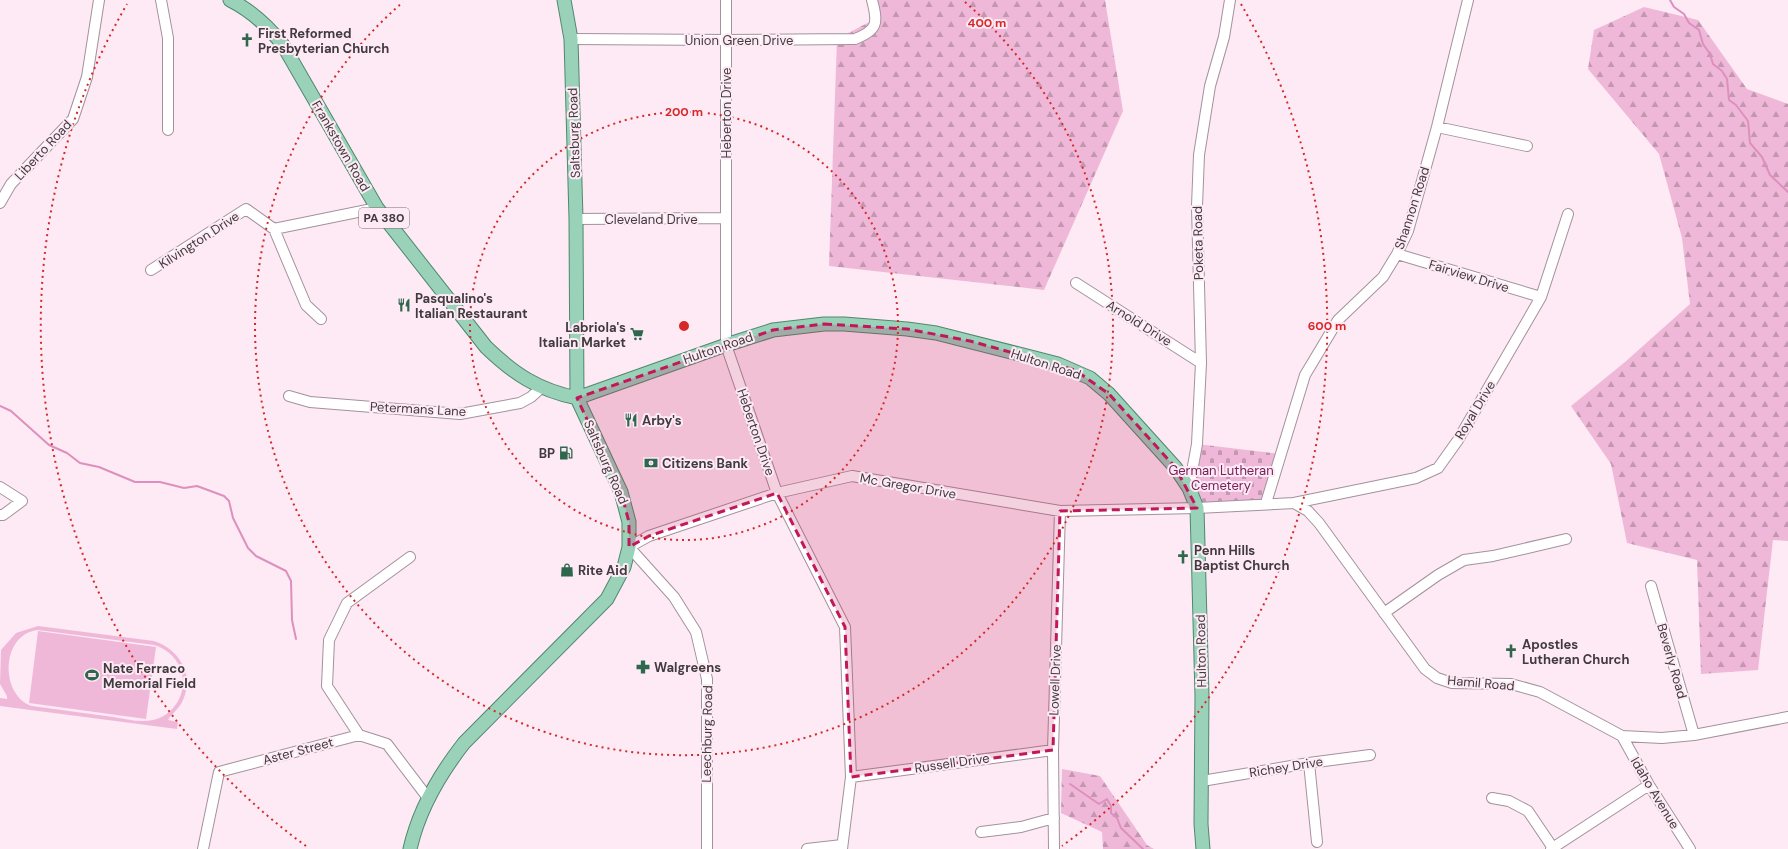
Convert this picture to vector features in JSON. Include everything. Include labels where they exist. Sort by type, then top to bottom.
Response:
[{"type":"main road","name":"Frankstown Road","points":[[230,0],[266,24],[283,45],[377,208],[486,347],[505,366],[541,388],[577,398]]},
{"type":"main road","name":"Saltsburg Road","points":[[410,849],[420,814],[428,798],[442,774],[464,743],[607,599],[624,567],[629,547],[629,522],[621,492],[577,398],[576,218],[571,39],[564,0]]},
{"type":"main road","name":"Hulton Road","points":[[577,398],[726,345],[773,330],[824,324],[850,324],[908,328],[936,333],[1058,364],[1090,378],[1108,394],[1175,467],[1189,488],[1197,508],[1202,696],[1203,849]]},
{"type":"street","name":"Liberto Road","points":[[0,203],[11,184],[73,119],[87,77],[99,0]]},
{"type":"street","points":[[161,0],[168,38],[168,130]]},
{"type":"street","name":"Heberton Drive","points":[[726,0],[726,345],[777,493],[845,627],[851,777],[842,847]]},
{"type":"street","name":"Union Green Drive","points":[[571,39],[727,40],[855,38],[868,33],[874,27],[877,18],[872,0]]},
{"type":"street","name":"Poketa Road","points":[[1189,488],[1197,444],[1201,362],[1197,206],[1199,155],[1210,86],[1224,36],[1230,0]]},
{"type":"street","name":"Shannon Road","points":[[1266,503],[1305,375],[1338,320],[1383,278],[1408,231],[1437,127],[1468,0]]},
{"type":"street","points":[[1437,127],[1527,146]]},
{"type":"street","points":[[321,319],[306,305],[274,229],[377,208]]},
{"type":"street","name":"Kilvington Drive","points":[[151,270],[246,210],[274,229]]},
{"type":"street","name":"Royal Drive","points":[[1294,503],[1416,478],[1438,468],[1458,440],[1542,297],[1568,214]]},
{"type":"street","name":"Cleveland Drive","points":[[576,218],[726,218]]},
{"type":"street","name":"Fairview Drive","points":[[1397,254],[1542,297]]},
{"type":"street","name":"Arnold Drive","points":[[1076,283],[1201,362]]},
{"type":"street","name":"Petermans Lane","points":[[289,396],[310,402],[460,414],[520,403],[531,397],[541,388]]},
{"type":"street","name":"Mc Gregor Drive","points":[[629,547],[649,536],[777,493],[852,476],[1060,512],[1197,508]]},
{"type":"street","points":[[0,487],[22,501],[0,515]]},
{"type":"street","points":[[1197,508],[1266,503],[1294,503]]},
{"type":"street","name":"Hamil Road","points":[[1294,503],[1308,511],[1319,523],[1425,669],[1437,678],[1452,682],[1511,684],[1540,692],[1622,736],[1662,738],[1694,735],[1788,717]]},
{"type":"street","name":"Lowell Drive","points":[[1054,849],[1053,750],[1060,512]]},
{"type":"street","points":[[1384,613],[1438,575],[1464,560],[1494,556],[1566,539]]},
{"type":"street","name":"Leechburg Road","points":[[629,547],[674,598],[696,632],[708,679],[707,849]]},
{"type":"street","points":[[410,557],[347,603],[328,640],[326,686],[359,735],[387,744],[428,798]]},
{"type":"street","name":"Beverly Road","points":[[1651,586],[1694,735]]},
{"type":"street","name":"Aster Street","points":[[204,849],[219,772],[359,735]]},
{"type":"street","name":"Idaho Avenue","points":[[1622,736],[1649,785],[1690,849]]},
{"type":"street","name":"Russell Drive","points":[[851,777],[1053,750]]},
{"type":"street","name":"Richey Drive","points":[[1202,782],[1309,762],[1370,755]]},
{"type":"street","points":[[1309,762],[1317,842]]},
{"type":"street","points":[[1492,798],[1509,801],[1528,811],[1552,848],[1649,785]]},
{"type":"street","points":[[981,832],[1020,827],[1054,818]]},
{"type":"street","points":[[807,849],[842,847]]},
{"type":"highlighted area","points":[[824,324],[907,329],[970,341],[1075,370],[1109,394],[1175,467],[1197,508],[1060,511],[1053,750],[851,777],[845,627],[777,493],[649,536],[629,547],[629,522],[621,492],[577,398],[773,330]]},
{"type":"green space","points":[[871,0],[1105,0],[1123,111],[1044,290],[829,266],[837,39],[877,18]]},
{"type":"green space","points":[[1644,7],[1698,20],[1747,89],[1788,104],[1788,541],[1773,540],[1758,670],[1701,674],[1697,560],[1627,543],[1611,464],[1571,406],[1625,362],[1690,304],[1682,238],[1659,154],[1588,69],[1594,30]]},
{"type":"green space","name":"German Lutheran Cemetery","points":[[1197,444],[1280,454],[1266,503],[1197,508],[1193,476]]},
{"type":"green space","points":[[38,626],[154,641],[163,645],[171,650],[177,657],[186,672],[186,691],[183,700],[168,720],[178,722],[177,729],[0,706],[0,698],[7,699],[7,696],[0,684],[1,650],[16,633]],"holes":[[[38,630],[154,645],[164,649],[176,660],[181,669],[183,682],[177,703],[167,714],[153,720],[133,720],[32,706],[22,700],[14,690],[10,679],[9,666],[11,653],[17,642],[26,634]]]},
{"type":"green space","name":"Nate Ferraco Memorial Field","points":[[38,631],[156,647],[146,719],[29,703]]},
{"type":"green space","points":[[1062,769],[1100,776],[1147,845],[1154,849],[1103,849],[1102,832],[1061,813]]},
{"type":"waterway","points":[[1670,0],[1674,7],[1684,14],[1689,23],[1699,30],[1703,44],[1710,54],[1713,64],[1722,71],[1727,79],[1729,100],[1736,105],[1748,121],[1750,143],[1762,157],[1770,175],[1788,192]]},
{"type":"waterway","points":[[0,406],[11,411],[49,445],[67,453],[80,463],[99,467],[135,482],[160,482],[184,488],[197,486],[224,496],[229,501],[233,518],[248,548],[256,556],[286,571],[291,581],[292,620],[296,639]]},
{"type":"waterway","points":[[1070,784],[1099,804],[1107,799],[1111,806],[1111,813],[1117,818],[1121,828],[1143,849]]},
{"type":"place","name":"First Reformed Presbyterian Church","points":[[247,40]]},
{"type":"place","name":"Pasqualino's Italian Restaurant","points":[[404,305]]},
{"type":"place","name":"Labriola's Italian Market","points":[[637,334]]},
{"type":"place","name":"Arby's","points":[[631,420]]},
{"type":"place","name":"BP","points":[[566,453]]},
{"type":"place","name":"Citizens Bank","points":[[651,463]]},
{"type":"place","name":"Penn Hills Baptist Church","points":[[1183,557]]},
{"type":"place","name":"Rite Aid","points":[[567,570]]},
{"type":"place","name":"Apostles Lutheran Church","points":[[1511,651]]},
{"type":"place","name":"Walgreens","points":[[643,667]]},
{"type":"place","name":"Nate Ferraco Memorial Field","points":[[92,675]]}]
